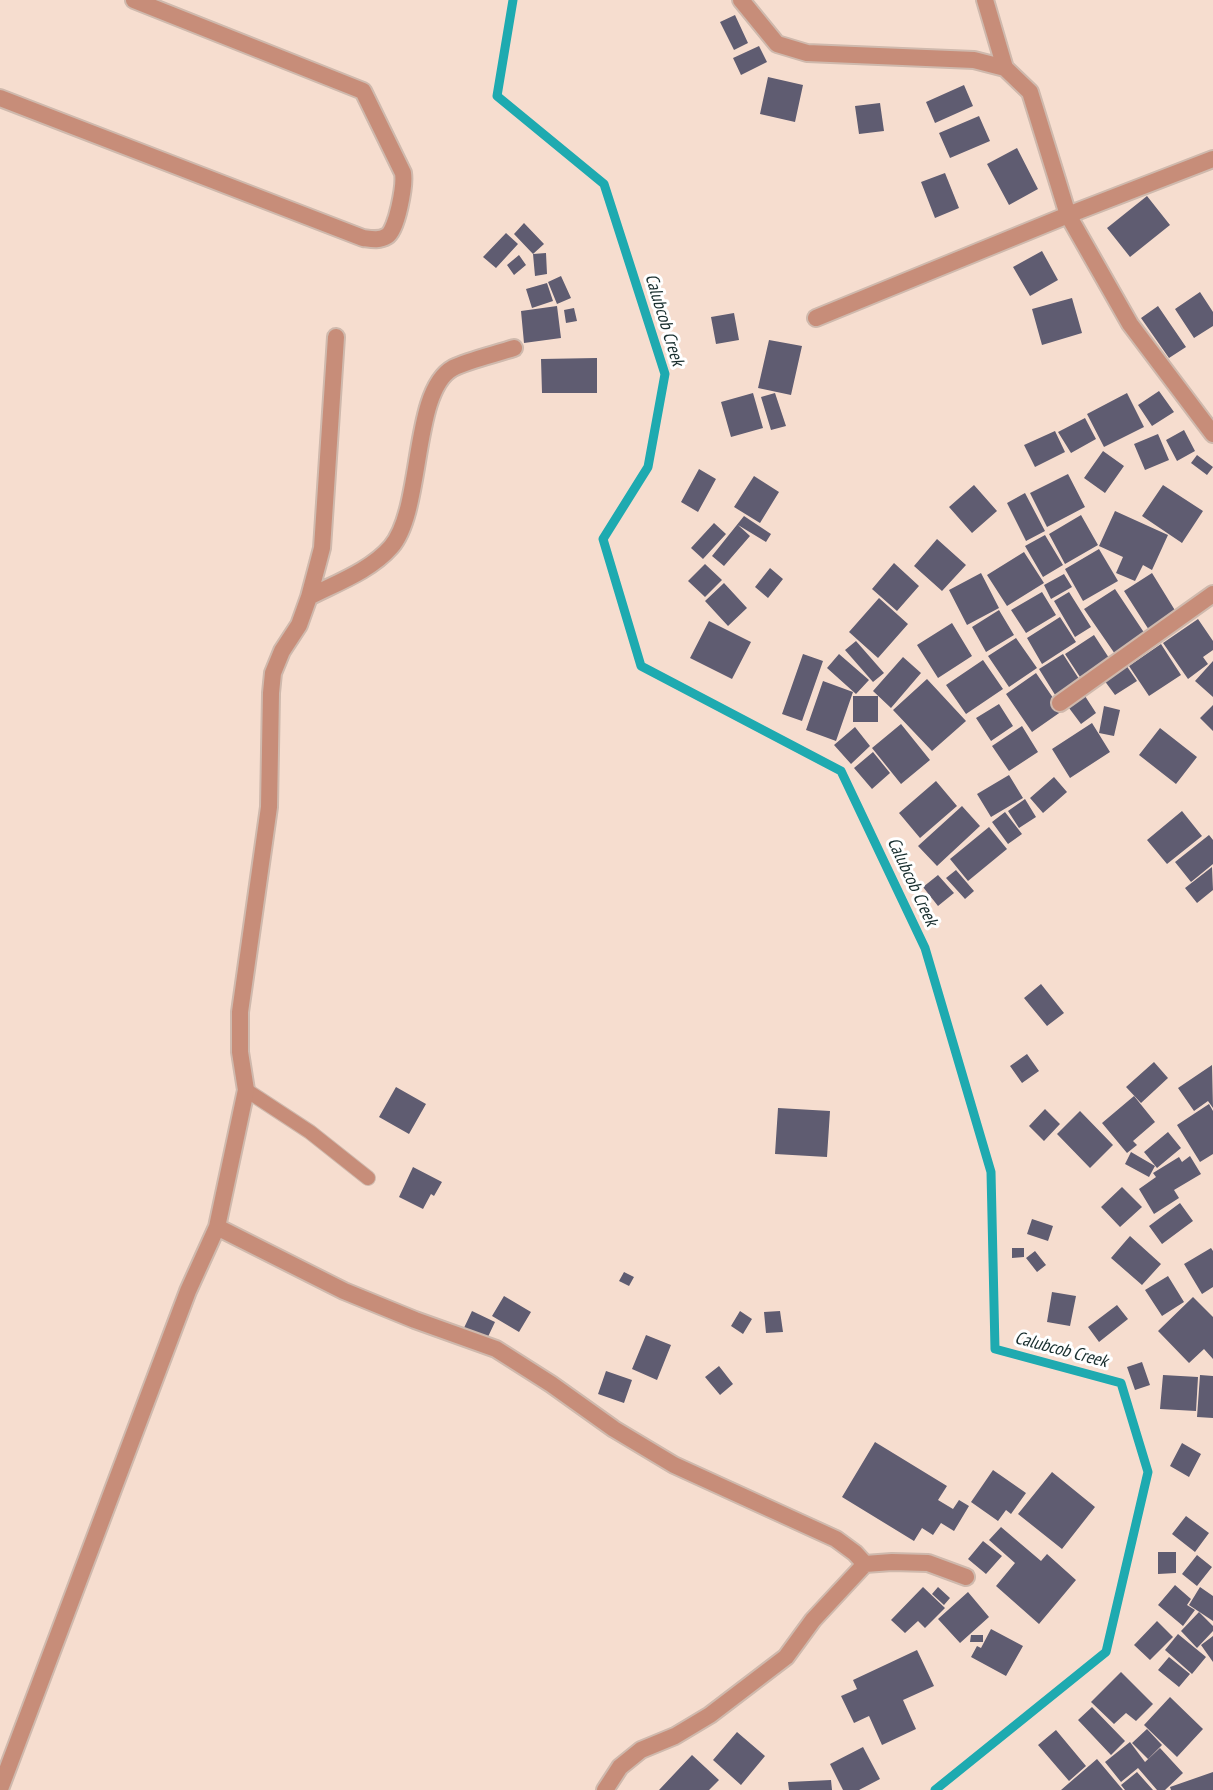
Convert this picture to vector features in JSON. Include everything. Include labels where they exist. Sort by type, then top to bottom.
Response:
[{"type":"street","points":[[0,98],[363,238],[380,239],[389,235],[394,228],[404,183],[403,173],[363,91],[134,0]]},
{"type":"street","points":[[741,0],[777,44],[807,53],[974,60],[1005,68],[1030,92],[1068,215],[1130,324],[1213,434]]},
{"type":"street","points":[[985,0],[1005,68]]},
{"type":"street","points":[[816,318],[1068,215],[1213,159]]},
{"type":"street","points":[[0,1790],[188,1290],[217,1227],[246,1090],[240,1052],[240,1012],[269,807],[273,673],[282,651],[299,626],[322,548],[336,337]]},
{"type":"street","points":[[309,597],[375,562],[393,546],[407,516],[428,408],[442,378],[453,368],[514,348]]},
{"type":"street","points":[[1060,704],[1213,594]]},
{"type":"street","points":[[217,1227],[344,1291],[496,1350],[551,1384],[614,1429],[674,1465],[836,1539],[855,1553],[865,1564]]},
{"type":"street","points":[[605,1790],[620,1767],[641,1750],[675,1736],[710,1715],[786,1657],[819,1614],[865,1564],[928,1563],[966,1577]]},
{"type":"lane","points":[[246,1090],[310,1132],[368,1178]]},
{"type":"building","points":[[735,15],[748,43],[734,50],[720,22]]},
{"type":"building","points":[[759,46],[767,62],[741,75],[733,58]]},
{"type":"building","points":[[768,77],[803,85],[795,122],[760,114]]},
{"type":"building","points":[[964,85],[973,106],[935,123],[926,102]]},
{"type":"building","points":[[880,103],[884,131],[859,134],[855,106]]},
{"type":"building","points":[[979,116],[990,141],[950,158],[939,133]]},
{"type":"building","points":[[1017,148],[1038,189],[1009,205],[987,164]]},
{"type":"building","points":[[945,173],[959,208],[935,218],[921,182]]},
{"type":"building","points":[[1147,196],[1170,225],[1130,257],[1107,228]]},
{"type":"building","points":[[524,223],[544,244],[533,254],[514,234]]},
{"type":"building","points":[[506,233],[518,244],[496,268],[483,257]]},
{"type":"building","points":[[1042,251],[1058,280],[1030,296],[1013,267]]},
{"type":"building","points":[[546,253],[547,274],[535,276],[533,254]]},
{"type":"building","points":[[519,255],[526,265],[514,275],[507,265]]},
{"type":"building","points":[[561,276],[571,298],[557,304],[548,282]]},
{"type":"building","points":[[547,283],[553,301],[532,308],[526,289]]},
{"type":"building","points":[[1200,292],[1213,312],[1213,326],[1194,338],[1175,309]]},
{"type":"building","points":[[1072,298],[1082,333],[1042,345],[1032,309]]},
{"type":"building","points":[[557,306],[561,338],[524,343],[521,311]]},
{"type":"building","points":[[1158,306],[1186,347],[1169,358],[1141,318]]},
{"type":"building","points":[[574,308],[577,321],[566,323],[564,310]]},
{"type":"building","points":[[734,313],[739,340],[716,344],[711,317]]},
{"type":"building","points":[[769,340],[802,346],[791,395],[758,388]]},
{"type":"building","points":[[597,358],[597,393],[542,393],[541,359]]},
{"type":"building","points":[[1159,391],[1174,412],[1152,426],[1138,405]]},
{"type":"building","points":[[753,393],[763,428],[731,437],[721,402]]},
{"type":"building","points":[[775,393],[786,426],[771,430],[761,397]]},
{"type":"building","points":[[1127,393],[1144,427],[1104,447],[1087,414]]},
{"type":"building","points":[[1085,418],[1096,439],[1071,453],[1058,432]]},
{"type":"building","points":[[1184,430],[1195,451],[1177,461],[1166,440]]},
{"type":"building","points":[[1055,431],[1065,452],[1035,467],[1024,445]]},
{"type":"building","points":[[1158,434],[1169,460],[1145,470],[1134,444]]},
{"type":"building","points":[[1103,451],[1124,466],[1105,493],[1084,478]]},
{"type":"building","points":[[1197,455],[1213,467],[1207,475],[1191,463]]},
{"type":"building","points":[[699,469],[716,479],[698,512],[681,502]]},
{"type":"building","points":[[1068,474],[1085,507],[1047,527],[1030,493]]},
{"type":"building","points":[[754,476],[779,492],[760,523],[734,507]]},
{"type":"building","points":[[974,485],[997,511],[972,533],[949,507]]},
{"type":"building","points":[[1163,485],[1203,511],[1182,543],[1142,516]]},
{"type":"building","points":[[1025,493],[1045,531],[1026,541],[1007,503]]},
{"type":"building","points":[[1115,511],[1168,535],[1152,570],[1143,565],[1135,581],[1116,573],[1123,557],[1099,546]]},
{"type":"building","points":[[1081,515],[1098,545],[1065,564],[1049,534]]},
{"type":"building","points":[[744,516],[771,534],[766,542],[738,525],[750,536],[724,566],[712,556]]},
{"type":"building","points":[[714,523],[726,534],[703,559],[691,548]]},
{"type":"building","points":[[1045,535],[1063,565],[1043,577],[1025,546]]},
{"type":"building","points":[[937,539],[966,565],[942,591],[914,566]]},
{"type":"building","points":[[1099,549],[1118,581],[1083,601],[1065,569]]},
{"type":"building","points":[[1024,552],[1044,583],[1007,606],[987,575]]},
{"type":"building","points":[[894,563],[919,586],[897,611],[872,589]]},
{"type":"building","points":[[705,564],[722,580],[705,597],[688,581]]},
{"type":"building","points":[[770,568],[783,579],[768,598],[755,587]]},
{"type":"building","points":[[981,573],[999,608],[967,625],[949,590]]},
{"type":"building","points":[[1152,573],[1176,612],[1149,630],[1124,591]]},
{"type":"building","points":[[1064,574],[1072,587],[1051,599],[1044,585]]},
{"type":"building","points":[[724,583],[747,608],[728,626],[705,601]]},
{"type":"building","points":[[1115,589],[1145,634],[1115,654],[1084,609]]},
{"type":"building","points":[[1042,592],[1056,615],[1026,633],[1011,610]]},
{"type":"building","points":[[1069,592],[1091,627],[1075,637],[1054,601]]},
{"type":"building","points":[[879,598],[908,624],[878,658],[849,632]]},
{"type":"building","points":[[999,610],[1014,635],[986,652],[972,627]]},
{"type":"building","points":[[1060,617],[1076,642],[1042,664],[1027,638]]},
{"type":"building","points":[[1198,619],[1213,641],[1213,650],[1203,657],[1208,664],[1188,679],[1163,643]]},
{"type":"building","points":[[709,621],[751,642],[732,679],[690,658]]},
{"type":"building","points":[[952,623],[972,656],[938,678],[917,645]]},
{"type":"building","points":[[1094,635],[1109,658],[1080,677],[1065,654]]},
{"type":"building","points":[[1016,638],[1037,668],[1009,687],[988,656]]},
{"type":"building","points":[[856,641],[884,673],[873,682],[845,650]]},
{"type":"building","points":[[1161,644],[1181,675],[1149,696],[1129,666]]},
{"type":"building","points":[[803,654],[823,661],[802,721],[782,714]]},
{"type":"building","points":[[839,654],[869,680],[856,694],[827,668]]},
{"type":"building","points":[[1063,654],[1081,682],[1057,698],[1039,669]]},
{"type":"building","points":[[903,657],[921,673],[891,708],[873,691]]},
{"type":"building","points":[[983,660],[1003,689],[966,714],[946,685]]},
{"type":"building","points":[[1213,661],[1213,697],[1195,681]]},
{"type":"building","points":[[1126,665],[1137,681],[1115,695],[1104,680]]},
{"type":"building","points":[[1036,673],[1062,711],[1032,732],[1006,694]]},
{"type":"building","points":[[927,679],[966,721],[932,751],[893,710]]},
{"type":"building","points":[[823,681],[853,692],[836,741],[806,730]]},
{"type":"building","points":[[853,696],[878,696],[878,722],[853,722]]},
{"type":"building","points":[[1085,696],[1096,713],[1081,724],[1069,708]]},
{"type":"building","points":[[999,704],[1013,726],[991,741],[976,718]]},
{"type":"building","points":[[1213,705],[1213,731],[1200,718]]},
{"type":"building","points":[[1104,706],[1120,710],[1114,736],[1099,733]]},
{"type":"building","points":[[1092,723],[1110,752],[1070,778],[1052,749]]},
{"type":"building","points":[[901,724],[930,760],[901,784],[872,748]]},
{"type":"building","points":[[1022,726],[1038,752],[1009,771],[992,746]]},
{"type":"building","points":[[855,727],[870,746],[851,764],[834,745]]},
{"type":"building","points":[[1160,728],[1197,757],[1176,784],[1139,755]]},
{"type":"building","points":[[873,752],[890,773],[872,789],[854,768]]},
{"type":"building","points":[[1009,775],[1023,798],[991,817],[977,794]]},
{"type":"building","points":[[1054,777],[1067,792],[1043,813],[1030,798]]},
{"type":"building","points":[[936,781],[957,806],[920,838],[899,813]]},
{"type":"building","points":[[1025,799],[1036,817],[1019,828],[1008,811]]},
{"type":"building","points":[[962,806],[980,826],[937,866],[918,846]]},
{"type":"building","points":[[1182,811],[1202,836],[1167,864],[1147,840]]},
{"type":"building","points":[[1005,812],[1022,834],[1008,844],[992,822]]},
{"type":"building","points":[[989,827],[1007,849],[968,881],[950,859]]},
{"type":"building","points":[[1209,835],[1213,840],[1213,864],[1191,882],[1175,862]]},
{"type":"building","points":[[1212,867],[1213,890],[1197,903],[1185,888]]},
{"type":"building","points":[[956,870],[974,891],[965,899],[946,878]]},
{"type":"building","points":[[938,875],[954,893],[938,906],[923,887]]},
{"type":"building","points":[[1041,984],[1064,1013],[1047,1026],[1024,998]]},
{"type":"building","points":[[1027,1054],[1039,1071],[1022,1083],[1010,1066]]},
{"type":"building","points":[[1154,1062],[1168,1078],[1141,1103],[1126,1087]]},
{"type":"building","points":[[1212,1065],[1213,1108],[1208,1101],[1194,1111],[1178,1088]]},
{"type":"building","points":[[396,1087],[426,1104],[409,1134],[379,1117]]},
{"type":"building","points":[[1134,1096],[1155,1122],[1133,1141],[1137,1145],[1127,1153],[1102,1123]]},
{"type":"building","points":[[1209,1104],[1213,1111],[1213,1154],[1200,1162],[1177,1125]]},
{"type":"building","points":[[778,1108],[830,1111],[827,1157],[775,1154]]},
{"type":"building","points":[[1045,1109],[1060,1124],[1044,1141],[1029,1126]]},
{"type":"building","points":[[1080,1111],[1113,1145],[1090,1168],[1057,1134]]},
{"type":"building","points":[[1168,1132],[1181,1148],[1157,1168],[1144,1152]]},
{"type":"building","points":[[1131,1152],[1155,1166],[1149,1177],[1125,1164]]},
{"type":"building","points":[[1190,1156],[1201,1174],[1174,1190],[1179,1198],[1154,1214],[1139,1189],[1156,1177],[1153,1173],[1179,1157],[1182,1162]]},
{"type":"building","points":[[413,1167],[442,1182],[434,1196],[431,1194],[423,1209],[399,1197]]},
{"type":"building","points":[[1122,1187],[1142,1207],[1120,1227],[1101,1207]]},
{"type":"building","points":[[1180,1203],[1193,1221],[1162,1244],[1149,1226]]},
{"type":"building","points":[[1032,1219],[1053,1226],[1048,1241],[1027,1234]]},
{"type":"building","points":[[1130,1236],[1161,1264],[1142,1285],[1111,1258]]},
{"type":"building","points":[[1012,1248],[1024,1248],[1024,1257],[1012,1258]]},
{"type":"building","points":[[1211,1248],[1213,1251],[1213,1287],[1202,1294],[1184,1264]]},
{"type":"building","points":[[1035,1251],[1046,1265],[1037,1272],[1026,1258]]},
{"type":"building","points":[[624,1272],[634,1277],[629,1286],[619,1281]]},
{"type":"building","points":[[1168,1276],[1184,1302],[1162,1316],[1145,1290]]},
{"type":"building","points":[[1052,1292],[1076,1296],[1070,1326],[1047,1322]]},
{"type":"building","points":[[504,1296],[531,1312],[519,1332],[492,1316]]},
{"type":"building","points":[[1193,1297],[1213,1317],[1213,1359],[1204,1349],[1189,1363],[1158,1331]]},
{"type":"building","points":[[1117,1305],[1128,1319],[1099,1342],[1088,1327]]},
{"type":"building","points":[[472,1311],[495,1322],[486,1341],[463,1330]]},
{"type":"building","points":[[740,1311],[752,1319],[743,1334],[731,1326]]},
{"type":"building","points":[[780,1311],[783,1332],[766,1333],[764,1312]]},
{"type":"building","points":[[646,1335],[671,1345],[657,1380],[632,1369]]},
{"type":"building","points":[[1142,1362],[1150,1385],[1135,1390],[1127,1367]]},
{"type":"building","points":[[719,1366],[733,1384],[720,1395],[705,1377]]},
{"type":"building","points":[[606,1371],[632,1380],[624,1403],[598,1394]]},
{"type":"building","points":[[1163,1375],[1198,1377],[1196,1411],[1160,1409]]},
{"type":"building","points":[[1200,1375],[1213,1376],[1213,1418],[1197,1417]]},
{"type":"building","points":[[875,1442],[947,1486],[938,1500],[953,1509],[959,1500],[969,1506],[954,1531],[941,1523],[933,1535],[922,1528],[914,1541],[842,1497]]},
{"type":"building","points":[[1182,1443],[1201,1454],[1189,1477],[1170,1466]]},
{"type":"building","points":[[993,1470],[1026,1493],[1011,1514],[1006,1510],[998,1521],[971,1502]]},
{"type":"building","points":[[1052,1472],[1095,1507],[1062,1549],[1018,1514]]},
{"type":"building","points":[[1186,1516],[1209,1533],[1195,1552],[1172,1534]]},
{"type":"building","points":[[1001,1527],[1041,1561],[1047,1554],[1076,1580],[1039,1624],[996,1586],[1015,1563],[989,1540]]},
{"type":"building","points":[[983,1541],[1002,1556],[986,1574],[968,1559]]},
{"type":"building","points":[[1158,1552],[1176,1552],[1176,1573],[1158,1574]]},
{"type":"building","points":[[1197,1555],[1212,1567],[1197,1586],[1182,1574]]},
{"type":"building","points":[[1175,1585],[1191,1599],[1187,1605],[1195,1610],[1183,1626],[1158,1605]]},
{"type":"building","points":[[923,1587],[945,1608],[925,1628],[918,1621],[905,1633],[891,1620]]},
{"type":"building","points":[[938,1587],[950,1598],[944,1605],[932,1594]]},
{"type":"building","points":[[1200,1587],[1213,1596],[1213,1621],[1189,1605]]},
{"type":"building","points":[[968,1592],[989,1617],[960,1643],[938,1619]]},
{"type":"building","points":[[1199,1612],[1213,1626],[1213,1631],[1197,1648],[1181,1631]]},
{"type":"building","points":[[1157,1621],[1173,1637],[1150,1660],[1134,1645]]},
{"type":"building","points":[[991,1629],[1023,1646],[1006,1676],[971,1657],[977,1646],[981,1648]]},
{"type":"building","points":[[1178,1634],[1206,1657],[1192,1674],[1165,1650]]},
{"type":"building","points":[[971,1635],[983,1635],[983,1642],[970,1642]]},
{"type":"building","points":[[1213,1636],[1213,1662],[1201,1645]]},
{"type":"building","points":[[917,1650],[934,1686],[903,1700],[916,1729],[882,1745],[869,1716],[854,1723],[841,1696],[857,1689],[853,1680]]},
{"type":"building","points":[[1169,1657],[1190,1674],[1179,1687],[1158,1670]]},
{"type":"building","points":[[1121,1672],[1153,1704],[1136,1721],[1126,1713],[1114,1724],[1091,1702]]},
{"type":"building","points":[[1170,1697],[1203,1729],[1177,1757],[1144,1725]]},
{"type":"building","points":[[1092,1707],[1125,1741],[1111,1755],[1078,1720]]},
{"type":"building","points":[[1147,1729],[1162,1745],[1148,1759],[1132,1743]]},
{"type":"building","points":[[1056,1730],[1086,1766],[1069,1781],[1038,1745]]},
{"type":"building","points":[[737,1732],[765,1756],[741,1785],[713,1760]]},
{"type":"building","points":[[1130,1742],[1145,1762],[1160,1748],[1183,1773],[1165,1790],[1157,1790],[1138,1768],[1121,1782],[1105,1762]]},
{"type":"building","points":[[863,1747],[880,1779],[859,1790],[843,1790],[830,1764]]},
{"type":"building","points":[[692,1755],[719,1780],[709,1790],[659,1790]]},
{"type":"building","points":[[1097,1759],[1123,1790],[1061,1790]]},
{"type":"building","points":[[1137,1772],[1153,1790],[1125,1790],[1121,1785]]},
{"type":"building","points":[[1213,1772],[1213,1790],[1171,1790],[1170,1787]]},
{"type":"building","points":[[831,1780],[832,1790],[789,1790],[788,1782]]},
{"type":"waterway","name":"Calubcob Creek","points":[[513,0],[497,96],[604,184],[665,374],[648,467],[603,539],[641,666],[841,771],[925,948],[991,1172],[995,1349],[1121,1383],[1148,1472],[1106,1652],[935,1790]]}]
